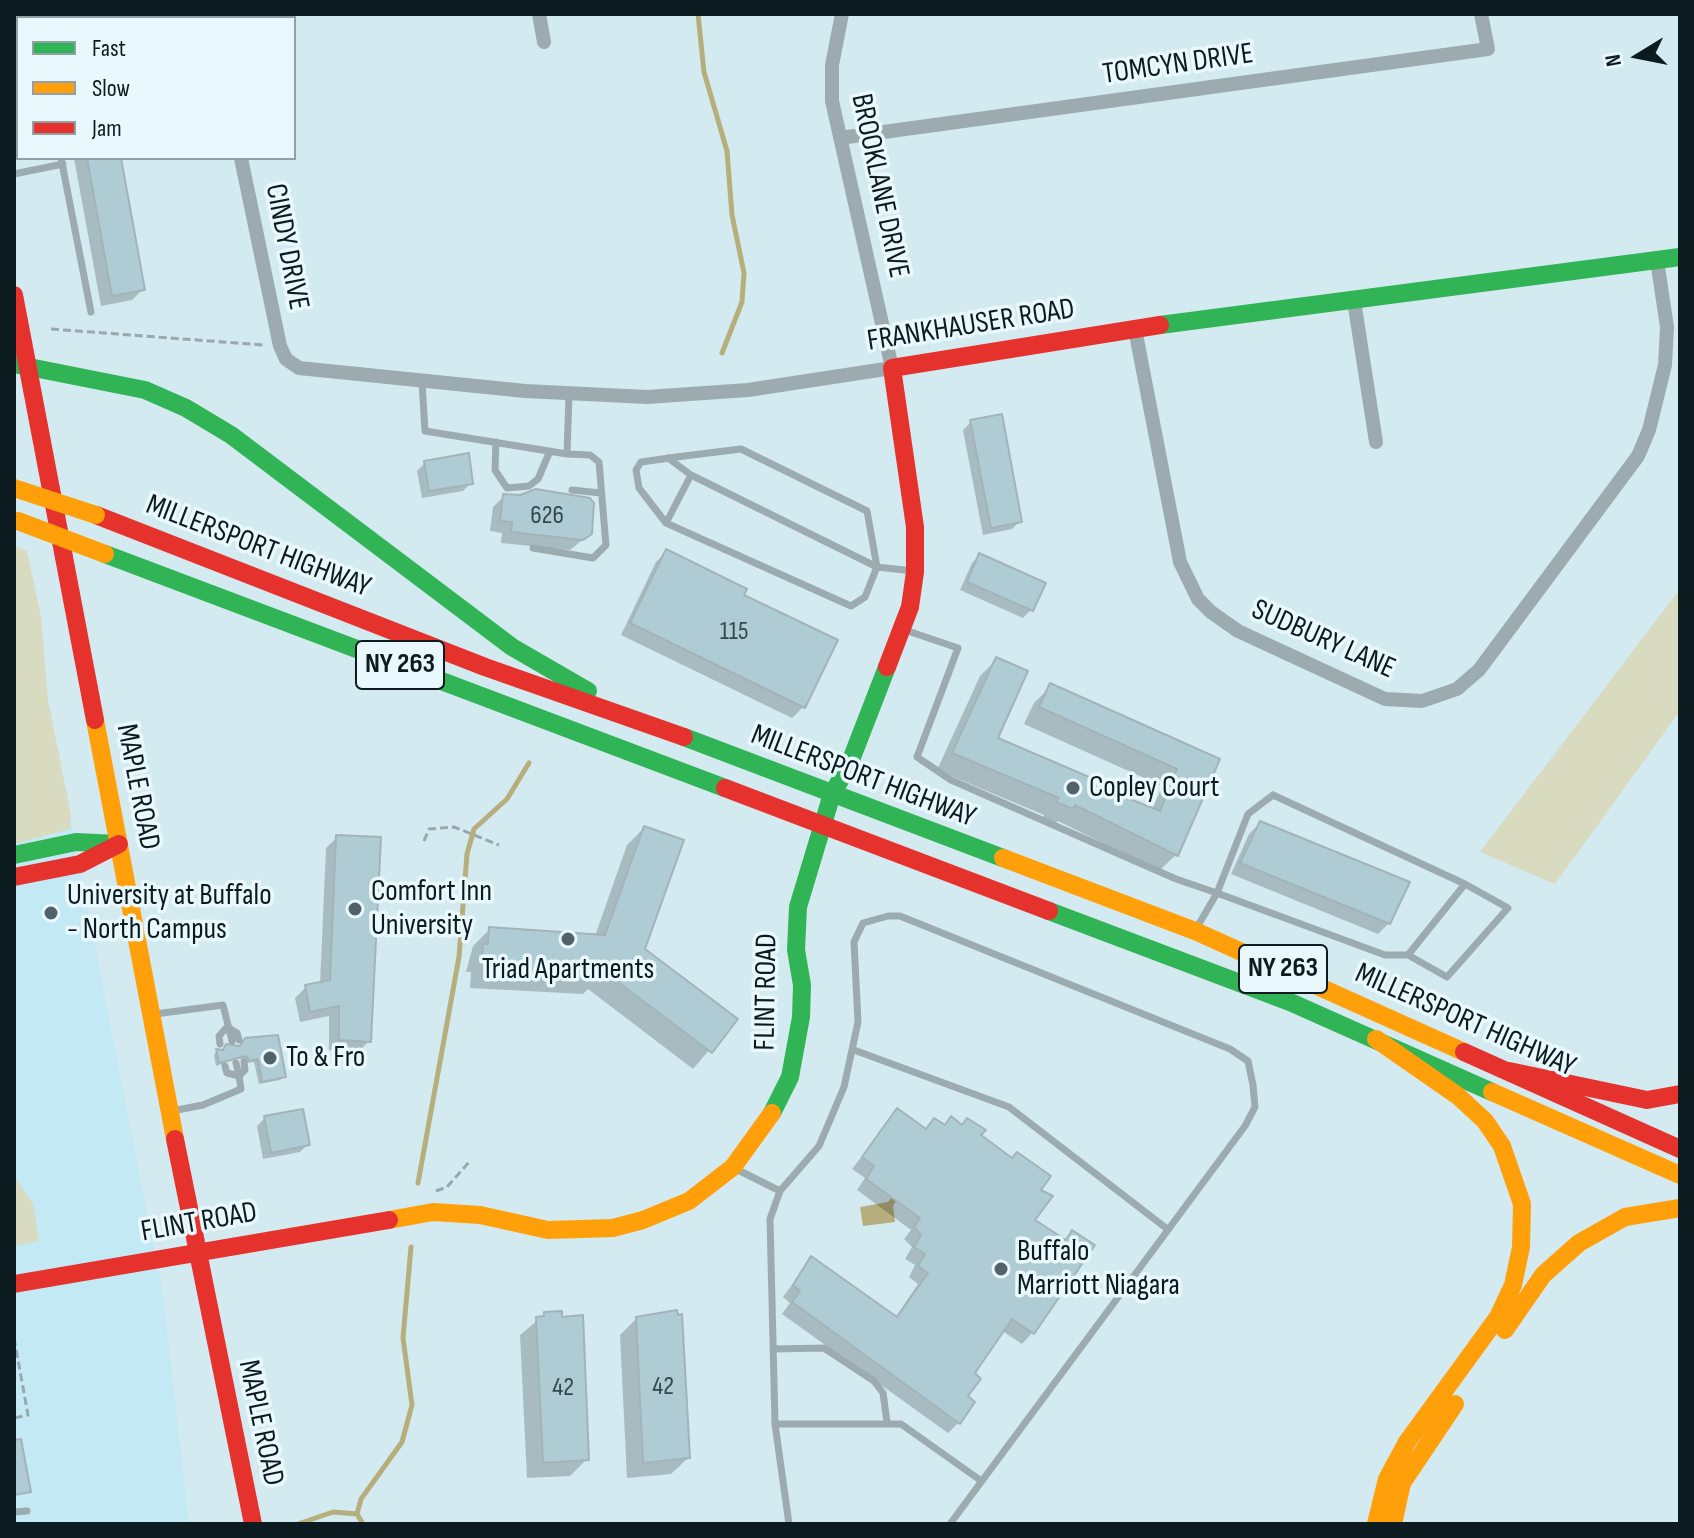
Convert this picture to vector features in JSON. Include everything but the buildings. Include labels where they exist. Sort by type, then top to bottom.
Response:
[{"type":"main road","name":"FRANKHAUSER ROAD","points":[[892,368],[1135,329],[1680,257]]},
{"type":"main road","name":"MAPLE ROAD","points":[[14,295],[21,366],[253,1524]]},
{"type":"main road","points":[[21,366],[145,390],[186,408],[231,435],[512,647],[633,719]]},
{"type":"main road","name":"FLINT ROAD","points":[[14,1284],[433,1212],[480,1215],[548,1230],[613,1228],[643,1220],[689,1201],[733,1167],[779,1103],[797,1053],[802,985],[795,932],[798,907],[832,794],[849,765],[910,607],[915,572],[912,492],[892,368]]},
{"type":"main road","name":"MILLERSPORT HIGHWAY","points":[[14,488],[96,515],[485,667],[633,719],[1195,931],[1680,1149]]},
{"type":"main road","name":"MILLERSPORT HIGHWAY","points":[[15,520],[1290,1002],[1680,1175]]},
{"type":"main road","points":[[14,855],[76,842],[119,844]]},
{"type":"main road","points":[[14,877],[80,864],[119,844]]},
{"type":"main road","points":[[1376,1039],[1458,1096],[1485,1121],[1502,1146],[1522,1204],[1521,1247],[1513,1285],[1498,1317],[1407,1442],[1387,1479],[1376,1524]]},
{"type":"main road","points":[[1509,1071],[1647,1100],[1680,1094]]},
{"type":"main road","points":[[1393,1524],[1407,1474],[1543,1275],[1579,1243],[1625,1217],[1680,1208]]},
{"type":"street","points":[[539,14],[544,42]]},
{"type":"street","name":"BROOKLANE DRIVE","points":[[842,14],[832,65],[832,101],[892,368]]},
{"type":"street","name":"TOMCYN DRIVE","points":[[840,138],[1488,49],[1481,14]]},
{"type":"street","name":"CINDY DRIVE","points":[[241,160],[280,346]]},
{"type":"street","name":"SUDBURY LANE","points":[[1135,329],[1180,562],[1198,599],[1228,626],[1372,693],[1404,702],[1422,701],[1457,689],[1479,670],[1638,456],[1649,430],[1665,365],[1667,327],[1657,260]]},
{"type":"street","points":[[1354,301],[1376,442]]},
{"type":"street","name":"FRANKHAUSER ROAD","points":[[280,346],[291,364],[309,371],[569,395],[694,395],[892,368]]},
{"type":"lane","points":[[14,174],[62,161],[91,312]]},
{"type":"lane","points":[[422,382],[425,431],[590,455],[599,462],[606,545],[593,558],[533,548]]},
{"type":"lane","points":[[567,454],[569,395]]},
{"type":"lane","points":[[496,442],[495,470],[507,488],[529,486],[538,479],[550,451]]},
{"type":"lane","points":[[741,449],[867,511],[877,567],[865,597],[851,606],[666,523],[639,488],[636,470],[641,462],[668,458],[741,449]]},
{"type":"lane","points":[[668,458],[691,475],[877,567],[915,572]]},
{"type":"lane","points":[[666,523],[691,475]]},
{"type":"lane","points":[[572,490],[601,493]]},
{"type":"lane","points":[[901,629],[958,648],[917,757],[951,780],[1176,879],[1217,893],[1385,955],[1408,955],[1447,977],[1508,908],[1465,884],[1273,795],[1248,814],[1217,893],[1195,931]]},
{"type":"lane","points":[[1408,955],[1465,884]]},
{"type":"lane","points":[[789,1524],[775,1424],[770,1219],[780,1191],[819,1146],[844,1087],[854,1050],[859,1006],[854,942],[863,923],[874,917],[900,916],[1230,1049],[1248,1061],[1255,1107],[1245,1126],[1166,1228],[950,1524]]},
{"type":"lane","points":[[151,1015],[223,1005],[227,1027],[237,1033],[235,1040]]},
{"type":"lane","points":[[220,1044],[219,1036],[227,1027]]},
{"type":"lane","points":[[854,1050],[1009,1107],[1166,1228]]},
{"type":"lane","points":[[239,1076],[245,1070],[240,1063]]},
{"type":"lane","points":[[225,1066],[227,1073],[239,1076]]},
{"type":"lane","points":[[170,1111],[203,1105],[241,1089],[239,1076]]},
{"type":"lane","points":[[733,1167],[780,1191]]},
{"type":"lane","points":[[773,1349],[824,1348],[874,1381],[883,1393],[887,1422]]},
{"type":"lane","points":[[775,1424],[901,1424],[980,1480]]},
{"type":"lane","points":[[14,1512],[27,1511]]},
{"type":"path","points":[[51,329],[280,346]]},
{"type":"path","points":[[424,841],[429,829],[454,827],[499,845]]},
{"type":"path","points":[[436,1191],[447,1187],[470,1161]]},
{"type":"path","points":[[14,1338],[28,1415],[14,1418]]},
{"type":"shaded area","name":"University at Buffalo - North Campus","points":[[14,530],[163,1295],[189,1524],[14,1524]]},
{"type":"shaded area","points":[[891,1198],[896,1201],[893,1206],[895,1222],[863,1226],[860,1207],[888,1202]]},
{"type":"green space","points":[[14,546],[27,551],[41,617],[48,700],[71,815],[70,829],[14,844]]},
{"type":"green space","points":[[1680,589],[1680,711],[1555,884],[1480,852]]},
{"type":"green space","points":[[14,1176],[33,1204],[39,1241],[14,1246]]},
{"type":"waterway","points":[[698,14],[704,72],[727,151],[732,215],[744,273],[742,302],[722,353]]},
{"type":"waterway","points":[[418,1183],[459,957],[467,854],[474,829],[507,799],[529,763]]},
{"type":"waterway","points":[[357,1514],[361,1499],[402,1442],[412,1405],[403,1338],[411,1247]]},
{"type":"waterway","points":[[298,1524],[333,1512],[357,1514],[363,1524]]},
{"type":"traffic: fast","points":[[1160,325],[1680,257]]},
{"type":"traffic: fast","points":[[14,364],[145,390],[186,408],[231,435],[512,647],[588,691]]},
{"type":"traffic: fast","points":[[105,554],[725,788]]},
{"type":"traffic: fast","points":[[772,1113],[790,1077],[801,1017],[802,985],[796,950],[798,907],[832,794],[849,765],[887,667]]},
{"type":"traffic: fast","points":[[684,737],[1003,858]]},
{"type":"traffic: fast","points":[[14,855],[76,842],[118,844]]},
{"type":"traffic: fast","points":[[1049,911],[1290,1002],[1492,1092]]},
{"type":"traffic: slow","points":[[14,488],[96,515]]},
{"type":"traffic: slow","points":[[18,521],[105,554]]},
{"type":"traffic: slow","points":[[95,720],[175,1139]]},
{"type":"traffic: slow","points":[[1003,858],[1195,931],[1464,1052]]},
{"type":"traffic: slow","points":[[1376,1039],[1458,1096],[1485,1121],[1502,1146],[1522,1204],[1521,1247],[1513,1285],[1498,1317],[1407,1442],[1387,1479],[1376,1524]]},
{"type":"traffic: slow","points":[[1492,1092],[1680,1175]]},
{"type":"traffic: slow","points":[[389,1220],[433,1212],[480,1215],[548,1230],[613,1228],[643,1220],[689,1201],[733,1167],[772,1113]]},
{"type":"traffic: slow","points":[[1505,1330],[1543,1275],[1579,1243],[1625,1217],[1680,1208]]},
{"type":"traffic: slow","points":[[1393,1524],[1402,1483],[1455,1404]]},
{"type":"traffic: jam","points":[[14,295],[95,720]]},
{"type":"traffic: jam","points":[[887,667],[910,607],[915,572],[915,527],[892,368],[1160,325]]},
{"type":"traffic: jam","points":[[96,515],[485,667],[684,737]]},
{"type":"traffic: jam","points":[[725,788],[1049,911]]},
{"type":"traffic: jam","points":[[14,877],[80,864],[119,844]]},
{"type":"traffic: jam","points":[[1464,1052],[1680,1149]]},
{"type":"traffic: jam","points":[[1509,1071],[1647,1100],[1680,1094]]},
{"type":"traffic: jam","points":[[175,1139],[253,1524]]},
{"type":"traffic: jam","points":[[14,1284],[389,1220]]},
{"type":"place","name":"Copley Court","points":[[1073,788]]},
{"type":"place","name":"Comfort Inn University","points":[[355,909]]},
{"type":"place","name":"University at Buffalo - North Campus","points":[[51,913]]},
{"type":"place","name":"Triad Apartments","points":[[568,939]]},
{"type":"place","name":"To & Fro","points":[[270,1058]]},
{"type":"place","name":"Buffalo Marriott Niagara","points":[[1001,1269]]}]
